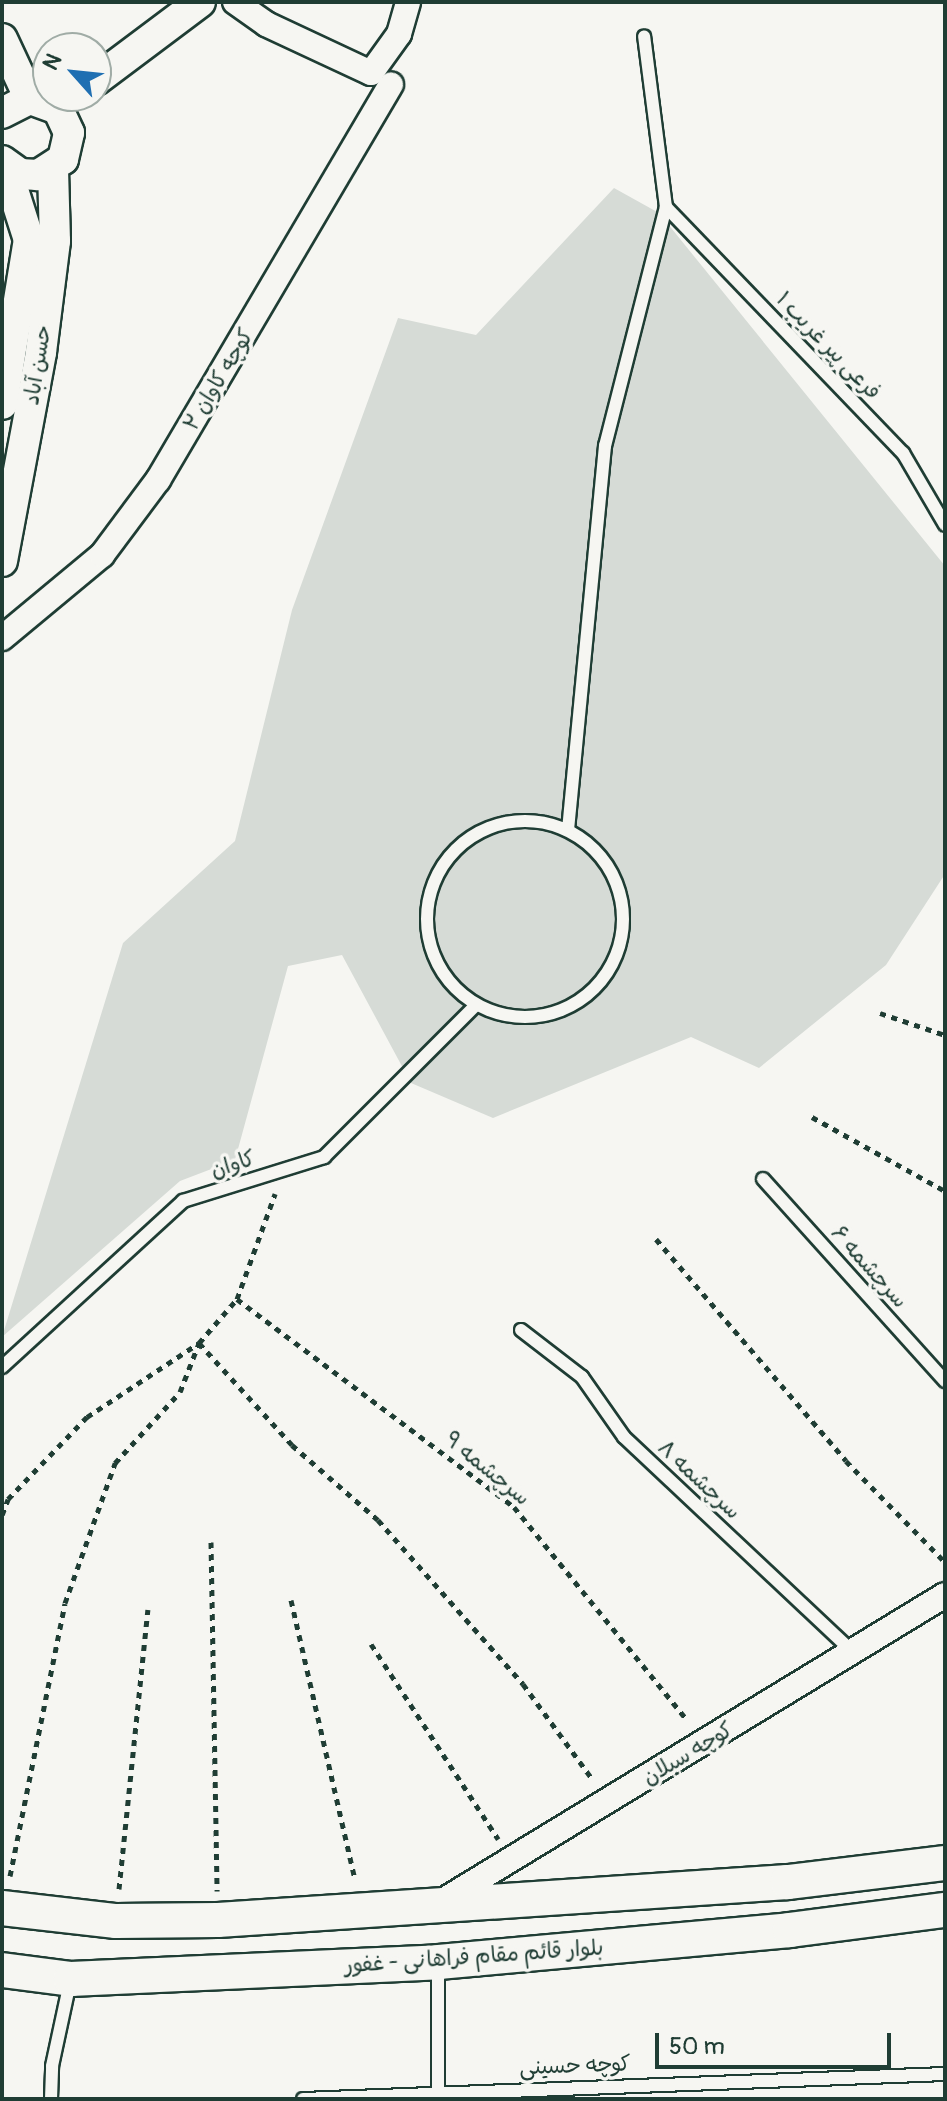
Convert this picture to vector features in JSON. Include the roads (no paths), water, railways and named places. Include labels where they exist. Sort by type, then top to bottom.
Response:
[{"type":"main road","points":[[3,1908],[116,1921],[218,1920],[429,1909],[788,1882],[945,1863]]},
{"type":"main road","name":"بلوار قائم مقام فراهانی - غفور","points":[[2,1970],[71,1979],[439,1962],[790,1930],[945,1910]]},
{"type":"street","points":[[112,68],[200,2]]},
{"type":"street","points":[[235,2],[266,24],[381,79]]},
{"type":"street","name":"کوچه کاوان ۲","points":[[2,638],[102,555],[158,480],[381,79],[408,2]]},
{"type":"street","points":[[2,39],[32,75]]},
{"type":"street","points":[[2,113],[32,106]]},
{"type":"street","points":[[4,163],[38,175],[63,159],[69,133],[59,112]]},
{"type":"street","name":"حسن آباد","points":[[2,404],[29,240],[4,163]]},
{"type":"street","name":"حسن آباد","points":[[2,561],[43,336],[55,241],[53,168]]},
{"type":"street","name":"کوچه سبلان","points":[[429,1909],[856,1654],[945,1595]]},
{"type":"lane","points":[[568,830],[605,446],[666,207],[644,36]]},
{"type":"lane","name":"فرعی پیر غریب ۱","points":[[666,207],[903,453],[945,525]]},
{"type":"lane","points":[[536,821],[568,830],[603,860],[623,903],[623,935],[613,965],[594,991],[557,1012],[505,1016],[476,1005],[450,983],[433,954],[427,922],[431,889],[442,869],[471,836],[502,823],[536,821]]},
{"type":"lane","name":"کاوان","points":[[2,1367],[183,1201],[324,1157],[476,1005]]},
{"type":"lane","name":"سرچشمه ۶","points":[[763,1179],[945,1381]]},
{"type":"lane","name":"سرچشمه ۸","points":[[521,1330],[582,1377],[624,1437],[856,1654]]},
{"type":"lane","points":[[438,2095],[439,1962]]},
{"type":"lane","points":[[51,2099],[52,2066],[71,1979]]},
{"type":"lane","name":"کوچه حسینی","points":[[303,2099],[945,2074]]}]
